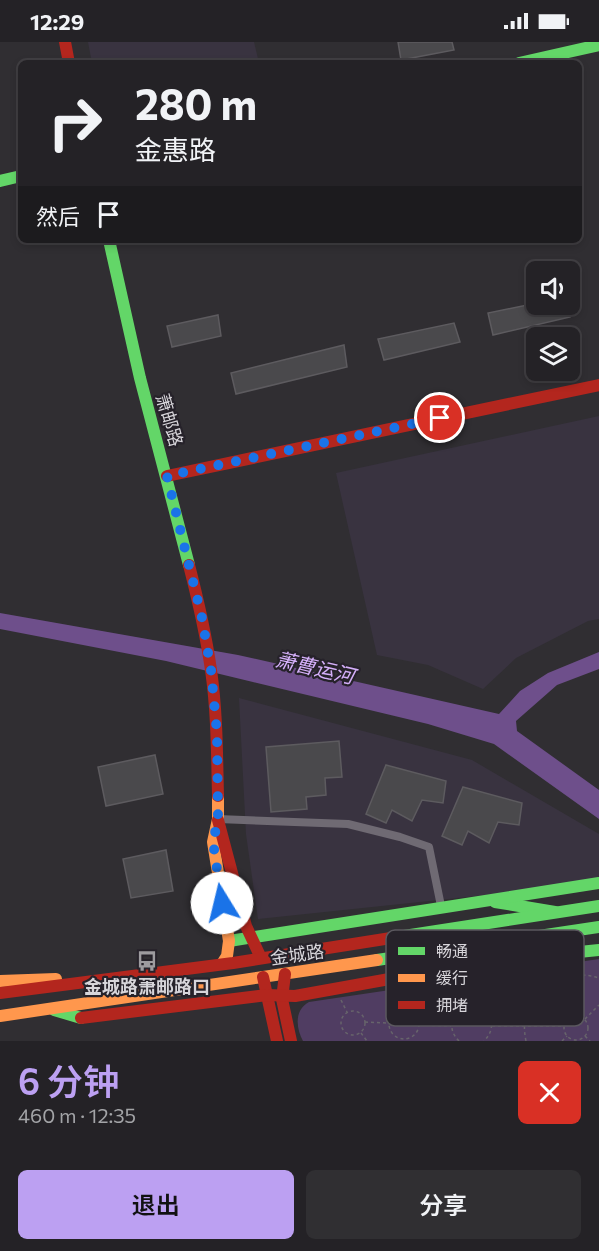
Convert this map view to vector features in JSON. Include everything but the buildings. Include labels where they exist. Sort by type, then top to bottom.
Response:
[{"type":"main road","points":[[65,42],[68,60]]},
{"type":"main road","points":[[532,60],[599,45]]},
{"type":"main road","points":[[0,181],[18,177]]},
{"type":"main road","name":"萧邮路","points":[[110,243],[140,378],[167,476],[204,631],[211,670],[217,733],[218,819],[213,842],[228,941],[228,956],[222,964]]},
{"type":"main road","points":[[167,476],[599,385]]},
{"type":"main road","points":[[218,819],[227,844],[249,938],[261,958]]},
{"type":"main road","name":"金城路","points":[[228,941],[599,883]]},
{"type":"main road","points":[[484,900],[556,912]]},
{"type":"main road","name":"金城路","points":[[441,930],[599,906]]},
{"type":"main road","name":"金城路","points":[[579,930],[599,927]]},
{"type":"main road","name":"金城路","points":[[0,993],[222,964],[386,939]]},
{"type":"main road","name":"金城路","points":[[584,952],[599,950]]},
{"type":"main road","name":"金城路","points":[[0,1016],[386,959]]},
{"type":"main road","points":[[285,974],[281,985],[291,1041]]},
{"type":"main road","points":[[0,981],[129,975]]},
{"type":"main road","points":[[263,977],[277,1041]]},
{"type":"main road","name":"金城路","points":[[50,1009],[81,1018],[267,995],[295,996],[386,979]]},
{"type":"street","points":[[218,819],[348,824],[429,847],[441,906]]},
{"type":"path","points":[[584,975],[599,978]]},
{"type":"path","points":[[332,989],[348,1013]]},
{"type":"path","points":[[567,1036],[576,1039],[585,1035],[588,1027],[585,1020],[599,1005]]},
{"type":"path","points":[[348,1013],[359,1013],[364,1022]]},
{"type":"path","points":[[348,1013],[341,1022],[343,1030],[353,1035],[360,1032],[364,1022]]},
{"type":"path","points":[[364,1022],[386,1023]]},
{"type":"path","points":[[389,1026],[398,1040],[413,1036],[417,1026]]},
{"type":"path","points":[[452,1026],[454,1035],[459,1041]]},
{"type":"path","points":[[484,1041],[492,1026],[564,1026],[567,1036]]},
{"type":"path","points":[[524,1026],[526,1041]]},
{"type":"path","points":[[360,1032],[367,1041]]},
{"type":"path","points":[[585,1035],[591,1041]]},
{"type":"path","points":[[562,1041],[567,1036]]},
{"type":"shaded area","points":[[88,42],[254,42],[258,60],[91,60]]},
{"type":"shaded area","points":[[599,416],[599,619],[588,621],[516,658],[483,689],[428,665],[377,655],[336,473]]},
{"type":"shaded area","points":[[0,613],[238,655],[499,714],[520,691],[548,673],[599,652],[599,669],[557,685],[516,721],[517,731],[599,790],[599,819],[494,744],[428,724],[166,661],[0,629]]},
{"type":"shaded area","points":[[239,698],[472,760],[599,834],[599,883],[258,919],[246,834]]},
{"type":"shaded area","points":[[599,959],[599,1041],[303,1041],[299,1031],[299,1014],[304,1005],[309,1002],[386,991],[386,1026],[584,1026],[584,961]]},
{"type":"traffic: fast","points":[[532,60],[599,45]]},
{"type":"traffic: fast","points":[[0,181],[18,177]]},
{"type":"traffic: fast","points":[[110,243],[140,378],[189,565]]},
{"type":"traffic: fast","points":[[229,941],[599,883]]},
{"type":"traffic: fast","points":[[495,902],[555,912]]},
{"type":"traffic: fast","points":[[443,930],[599,906]]},
{"type":"traffic: fast","points":[[579,930],[599,927]]},
{"type":"traffic: fast","points":[[584,952],[599,950]]},
{"type":"traffic: fast","points":[[377,960],[386,959]]},
{"type":"traffic: fast","points":[[54,1010],[81,1018]]},
{"type":"traffic: slow","points":[[218,796],[218,819],[213,842],[229,941],[227,956],[222,964]]},
{"type":"traffic: slow","points":[[0,1016],[377,960]]},
{"type":"traffic: slow","points":[[0,981],[56,979]]},
{"type":"traffic: jam","points":[[65,42],[68,60]]},
{"type":"traffic: jam","points":[[167,476],[599,385]]},
{"type":"traffic: jam","points":[[189,565],[199,604],[213,686],[218,796]]},
{"type":"traffic: jam","points":[[218,820],[246,926],[261,958]]},
{"type":"traffic: jam","points":[[0,993],[233,963],[386,939]]},
{"type":"traffic: jam","points":[[285,974],[282,999],[291,1041]]},
{"type":"traffic: jam","points":[[263,977],[277,1041]]},
{"type":"traffic: jam","points":[[81,1018],[267,995],[295,996],[386,980]]},
{"type":"place","name":"金城路萧邮路口","points":[[147,961]]},
{"type":"route","points":[[222,903],[213,842],[218,819],[217,733],[211,670],[202,618],[167,476],[440,418]]},
{"type":"water label","name":"萧曹运河","points":[[315,667]]}]
